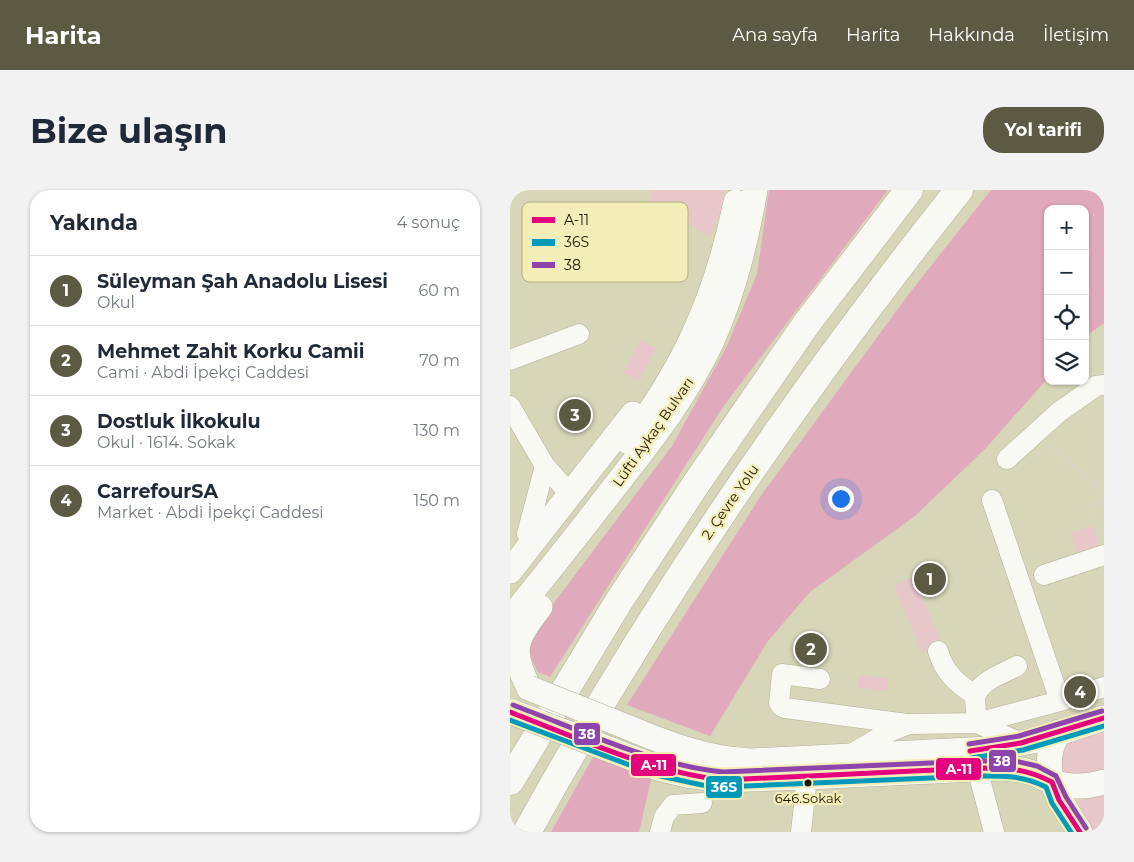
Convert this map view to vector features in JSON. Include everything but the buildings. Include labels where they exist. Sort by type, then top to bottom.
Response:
[{"type":"highway","points":[[510,782],[619,601],[698,481],[807,323],[910,190]]},
{"type":"highway","name":"2. Çevre Yolu","points":[[527,832],[606,695],[696,553],[854,327],[959,190]]},
{"type":"main road","points":[[510,594],[626,446],[666,387],[698,325],[732,224],[738,190]]},
{"type":"main road","name":"Lüfti Aykaç Bulvarı","points":[[510,619],[657,432],[700,364],[726,306],[747,232],[755,190]]},
{"type":"main road","points":[[510,571],[668,369],[698,325]]},
{"type":"main road","points":[[700,364],[682,413],[639,480],[518,635],[511,651],[513,662],[520,676],[520,685],[683,749],[732,760],[784,760],[983,750],[1021,743],[1104,718]]},
{"type":"main road","points":[[511,712],[658,768],[704,778],[723,780],[808,778],[977,768],[1014,768],[1034,773],[1052,782],[1069,787],[1104,782]]},
{"type":"main road","points":[[1059,732],[1049,752],[1052,782],[1059,800],[1080,832]]},
{"type":"street","points":[[510,360],[579,334]]},
{"type":"street","points":[[1007,460],[1059,412],[1096,386],[1104,385]]},
{"type":"street","points":[[510,406],[546,466],[570,494]]},
{"type":"street","points":[[527,534],[546,466]]},
{"type":"street","points":[[992,500],[1060,701]]},
{"type":"street","points":[[1044,575],[1103,550]]},
{"type":"street","points":[[938,651],[943,665],[954,679],[964,689],[975,695]]},
{"type":"street","points":[[977,723],[975,695],[986,683],[1017,666]]},
{"type":"street","points":[[820,679],[782,674],[779,703],[785,708],[909,724],[977,723],[1104,687]]},
{"type":"street","points":[[977,723],[1021,743]]},
{"type":"street","points":[[848,756],[888,732],[909,724]]},
{"type":"street","points":[[977,768],[994,832]]},
{"type":"street","points":[[801,832],[808,778]]},
{"type":"street","points":[[660,832],[664,817],[673,804],[702,803]]},
{"type":"path","points":[[1036,434],[1104,491]]},
{"type":"path","points":[[1095,484],[1104,480]]},
{"type":"path","points":[[1103,550],[1089,506],[1104,501]]},
{"type":"shaded area","points":[[653,190],[725,190],[722,210],[710,237],[688,224],[688,202],[650,201]]},
{"type":"shaded area","points":[[769,190],[888,190],[723,407],[550,677],[538,672],[527,651],[541,620],[672,446],[727,346],[757,274]]},
{"type":"shaded area","points":[[991,190],[1104,190],[1104,323],[1089,334],[1089,205],[1044,205],[1044,383],[986,448],[915,516],[810,592],[768,641],[710,736],[627,705],[760,497],[908,295]]},
{"type":"shaded area","points":[[640,340],[656,348],[639,381],[623,373]]},
{"type":"shaded area","points":[[1093,526],[1099,546],[1077,553],[1071,533]]},
{"type":"shaded area","points":[[914,577],[942,644],[922,652],[894,585]]},
{"type":"shaded area","points":[[859,675],[888,678],[887,691],[858,688]]},
{"type":"shaded area","points":[[1104,729],[1104,768],[1090,773],[1079,774],[1069,773],[1064,770],[1060,765],[1061,749],[1067,742]]},
{"type":"shaded area","points":[[593,757],[652,776],[639,832],[551,832]]},
{"type":"shaded area","points":[[1104,795],[1104,832],[1093,832],[1074,802]]},
{"type":"transit line","name":"38","points":[[513,705],[643,754],[696,768],[723,772],[1015,761],[1037,766],[1056,776],[1066,797],[1086,828]]},
{"type":"transit line","name":"38","points":[[969,744],[1019,736],[1102,711]]},
{"type":"transit line","name":"A-11","points":[[510,712],[641,762],[668,770],[723,780],[977,768],[1024,771],[1052,782],[1059,800],[1080,832]]},
{"type":"transit line","name":"A-11","points":[[970,751],[1021,743],[1104,718]]},
{"type":"transit line","name":"36S","points":[[510,720],[656,775],[702,785],[723,787],[977,776],[1021,778],[1046,787],[1052,803],[1071,832]]},
{"type":"transit line","name":"36S","points":[[971,758],[1023,750],[1104,726]]},
{"type":"place","name":"Dostluk İlkokulu","points":[[575,415]]},
{"type":"place","name":"Süleyman Şah Anadolu Lisesi","points":[[930,579]]},
{"type":"place","name":"Mehmet Zahit Korku Camii","points":[[811,649]]},
{"type":"place","name":"CarrefourSA","points":[[1080,692]]},
{"type":"place","name":"646.Sokak","points":[[808,783]]}]
